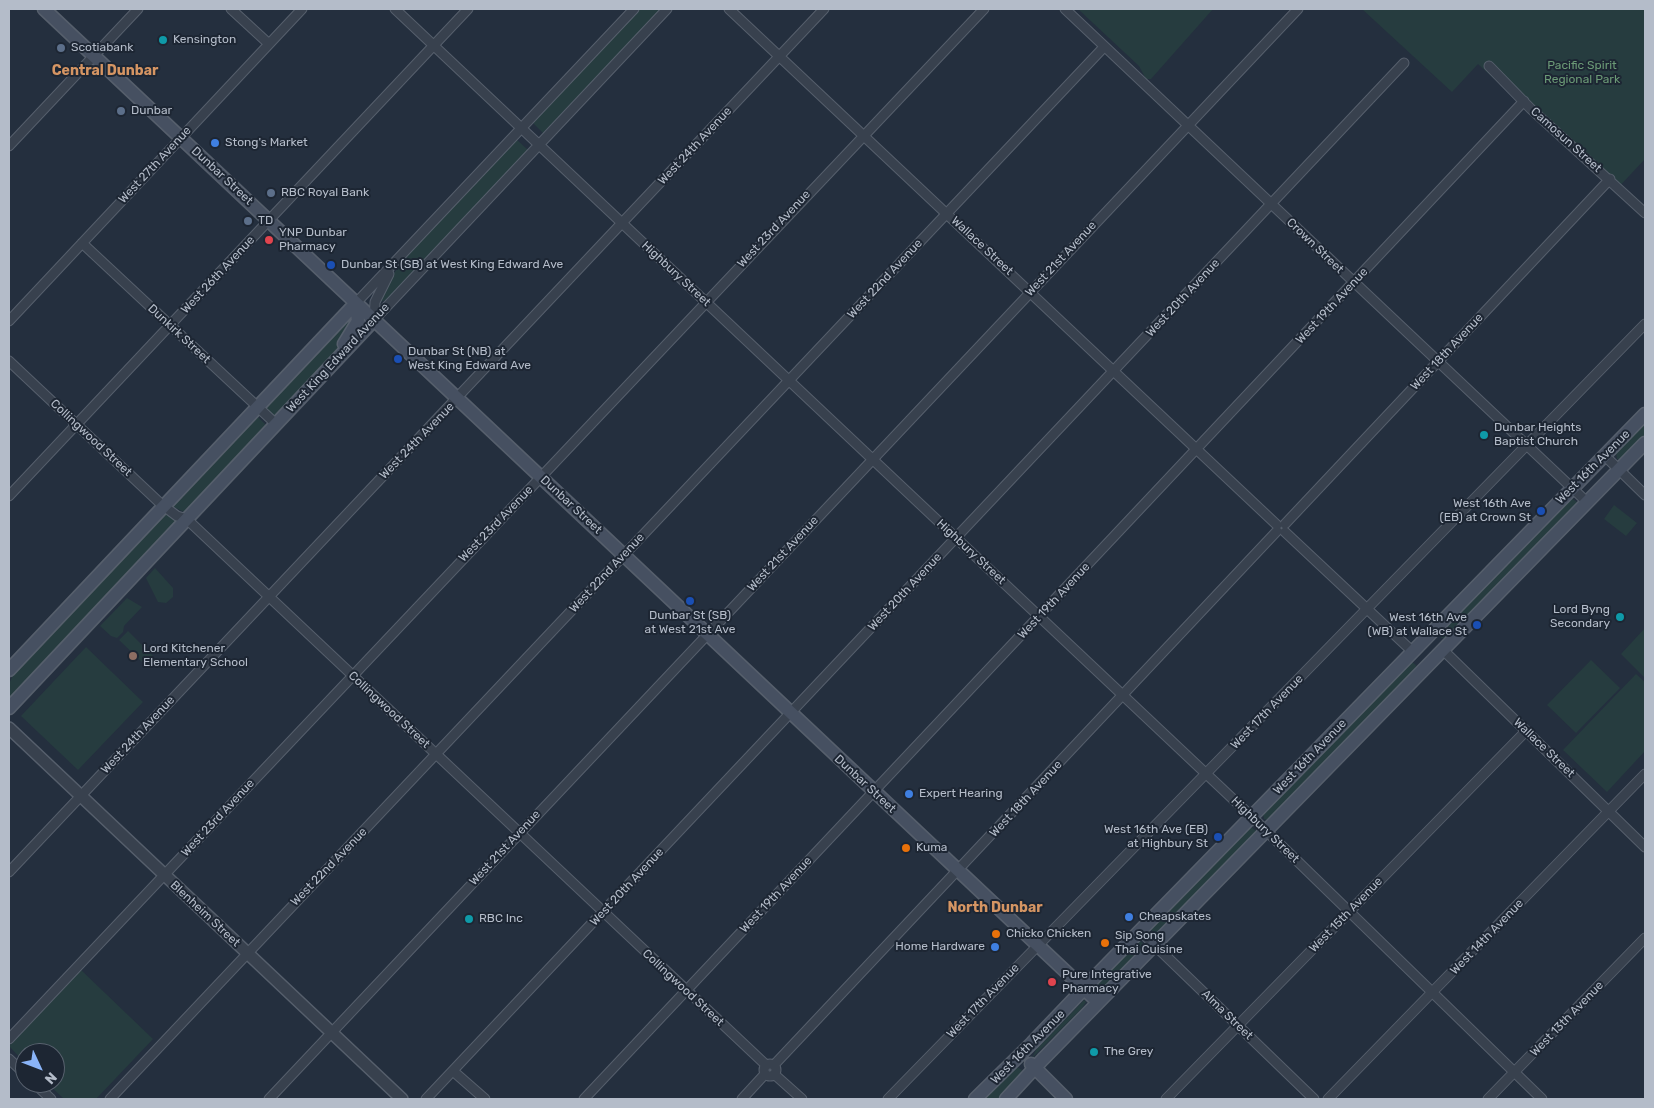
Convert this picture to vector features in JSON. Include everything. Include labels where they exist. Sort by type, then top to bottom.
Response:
[{"type":"main road","name":"Dunbar Street","points":[[44,9],[1098,1002]]},
{"type":"main road","name":"West King Edward Avenue","points":[[9,670],[356,303]]},
{"type":"main road","points":[[342,354],[342,348],[358,321],[356,303]]},
{"type":"main road","name":"West King Edward Avenue","points":[[9,708],[374,320]]},
{"type":"main road","name":"West 16th Avenue","points":[[975,1099],[1021,1055],[1645,414]]},
{"type":"main road","name":"West 16th Avenue","points":[[1006,1099],[1098,1002],[1155,946],[1645,443]]},
{"type":"main road","points":[[9,680],[27,652]]},
{"type":"main road","points":[[1021,1055],[1066,1099]]},
{"type":"street","points":[[9,146],[138,9]]},
{"type":"street","points":[[231,9],[268,44]]},
{"type":"street","name":"West 27th Avenue","points":[[9,321],[302,9]]},
{"type":"street","name":"Highbury Street","points":[[395,9],[1266,830],[1542,1099]]},
{"type":"street","name":"West 26th Avenue","points":[[9,496],[468,9]]},
{"type":"street","name":"West King Edward Avenue","points":[[356,303],[634,9]]},
{"type":"street","name":"West King Edward Avenue","points":[[374,320],[667,9]]},
{"type":"street","name":"Wallace Street","points":[[729,9],[1413,652]]},
{"type":"street","name":"West 24th Avenue","points":[[9,872],[824,9]]},
{"type":"street","name":"West 23rd Avenue","points":[[9,1039],[984,9]]},
{"type":"street","name":"Crown Street","points":[[1065,9],[1588,503]]},
{"type":"street","name":"West 21st Avenue","points":[[269,1099],[1298,9]]},
{"type":"street","name":"West 22nd Avenue","points":[[110,1099],[1104,47]]},
{"type":"street","name":"West 20th Avenue","points":[[426,1099],[1404,63]]},
{"type":"street","name":"Camosun Street","points":[[1489,66],[1645,213]]},
{"type":"street","name":"West 19th Avenue","points":[[584,1099],[1524,101]]},
{"type":"street","name":"West 18th Avenue","points":[[742,1099],[1610,179]]},
{"type":"street","name":"Dunkirk Street","points":[[82,243],[276,424]]},
{"type":"street","points":[[374,320],[377,298],[385,279],[403,254]]},
{"type":"street","name":"West 17th Avenue","points":[[888,1099],[1645,324]]},
{"type":"street","name":"Collingwood Street","points":[[9,361],[165,507],[181,518],[187,519],[802,1099]]},
{"type":"street","points":[[1604,455],[1645,495]]},
{"type":"street","name":"Wallace Street","points":[[1443,650],[1645,847]]},
{"type":"street","name":"Blenheim Street","points":[[9,728],[402,1099]]},
{"type":"street","name":"West 15th Avenue","points":[[1166,1099],[1526,731]]},
{"type":"street","name":"West 14th Avenue","points":[[1328,1099],[1645,774]]},
{"type":"street","name":"Alma Street","points":[[1140,931],[1314,1099]]},
{"type":"street","name":"West 13th Avenue","points":[[1488,1099],[1645,938]]},
{"type":"street","points":[[453,1071],[485,1099]]},
{"type":"green space","points":[[638,9],[661,9],[543,133],[531,121]]},
{"type":"green space","points":[[1078,9],[1213,9],[1151,79],[1146,79],[1139,66]]},
{"type":"green space","name":"Pacific Spirit Regional Park","points":[[1362,9],[1645,9],[1645,159],[1615,191],[1478,64],[1452,92]]},
{"type":"green space","points":[[516,139],[528,150],[386,300],[379,302],[390,278],[412,250]]},
{"type":"green space","points":[[353,319],[344,341],[336,351],[274,417],[265,408],[340,326]]},
{"type":"green space","points":[[257,416],[267,426],[186,513],[170,505]]},
{"type":"green space","points":[[1645,422],[1645,436],[1622,459],[1617,459],[1616,452]]},
{"type":"green space","points":[[1571,498],[1577,502],[1571,515],[1455,634],[1441,638],[1439,634],[1442,627]]},
{"type":"green space","points":[[1614,505],[1637,523],[1626,536],[1604,519]]},
{"type":"green space","points":[[166,513],[179,521],[9,701],[9,684],[14,673]]},
{"type":"green space","points":[[155,568],[173,588],[173,597],[166,603],[158,602],[146,578]]},
{"type":"green space","points":[[127,598],[142,607],[124,626],[123,632],[117,638],[111,636],[100,626]]},
{"type":"green space","points":[[1645,628],[1645,678],[1621,654]]},
{"type":"green space","points":[[128,631],[153,656],[145,665],[119,640]]},
{"type":"green space","points":[[86,647],[143,702],[78,770],[21,716]]},
{"type":"green space","points":[[1591,660],[1620,688],[1576,733],[1547,705]]},
{"type":"green space","points":[[1412,662],[1416,665],[1415,674],[1278,814],[1268,820],[1264,819],[1263,813],[1404,665]]},
{"type":"green space","points":[[1636,674],[1645,682],[1645,751],[1607,792],[1563,750]]},
{"type":"green space","points":[[1251,827],[1256,831],[1253,841],[1157,934],[1152,932],[1152,928],[1241,834]]},
{"type":"green space","points":[[1139,941],[1144,946],[1139,956],[1102,990],[1096,989],[1095,985],[1131,945]]},
{"type":"green space","points":[[81,970],[153,1039],[96,1099],[64,1099],[58,1093],[65,1093],[65,1043],[15,1043],[15,1052],[9,1046]]},
{"type":"green space","points":[[1084,1000],[1086,1002],[1082,1008],[1032,1058],[1036,1050]]},
{"type":"green space","points":[[1017,1067],[1022,1070],[1018,1080],[1000,1099],[980,1099],[1008,1072]]},
{"type":"place","name":"Kensington","points":[[163,40]]},
{"type":"place","name":"Scotiabank","points":[[61,48]]},
{"type":"place","name":"Dunbar","points":[[121,111]]},
{"type":"place","name":"Stong's Market","points":[[215,143]]},
{"type":"place","name":"RBC Royal Bank","points":[[271,193]]},
{"type":"place","name":"TD","points":[[248,221]]},
{"type":"place","name":"YNP Dunbar Pharmacy","points":[[269,240]]},
{"type":"place","name":"Dunbar St (SB) at West King Edward Ave","points":[[331,265]]},
{"type":"place","name":"Dunbar St (NB) at West King Edward Ave","points":[[398,359]]},
{"type":"place","name":"Dunbar Heights Baptist Church","points":[[1484,435]]},
{"type":"place","name":"West 16th Ave (EB) at Crown St","points":[[1541,511]]},
{"type":"place","name":"Dunbar St (SB) at West 21st Ave","points":[[690,601]]},
{"type":"place","name":"Lord Byng Secondary","points":[[1620,617]]},
{"type":"place","name":"West 16th Ave (WB) at Wallace St","points":[[1477,625]]},
{"type":"place","name":"Lord Kitchener Elementary School","points":[[133,656]]},
{"type":"place","name":"Expert Hearing","points":[[909,794]]},
{"type":"place","name":"West 16th Ave (EB) at Highbury St","points":[[1218,837]]},
{"type":"place","name":"Kuma","points":[[906,848]]},
{"type":"place","name":"Cheapskates","points":[[1129,917]]},
{"type":"place","name":"RBC Inc","points":[[469,919]]},
{"type":"place","name":"Chicko Chicken","points":[[996,934]]},
{"type":"place","name":"Sip Song Thai Cuisine","points":[[1105,943]]},
{"type":"place","name":"Home Hardware","points":[[995,947]]},
{"type":"place","name":"Pure Integrative Pharmacy","points":[[1052,982]]},
{"type":"place","name":"The Grey","points":[[1094,1052]]},
{"type":"district","name":"Central Dunbar","points":[[105,71]]},
{"type":"district","name":"North Dunbar","points":[[995,908]]}]
